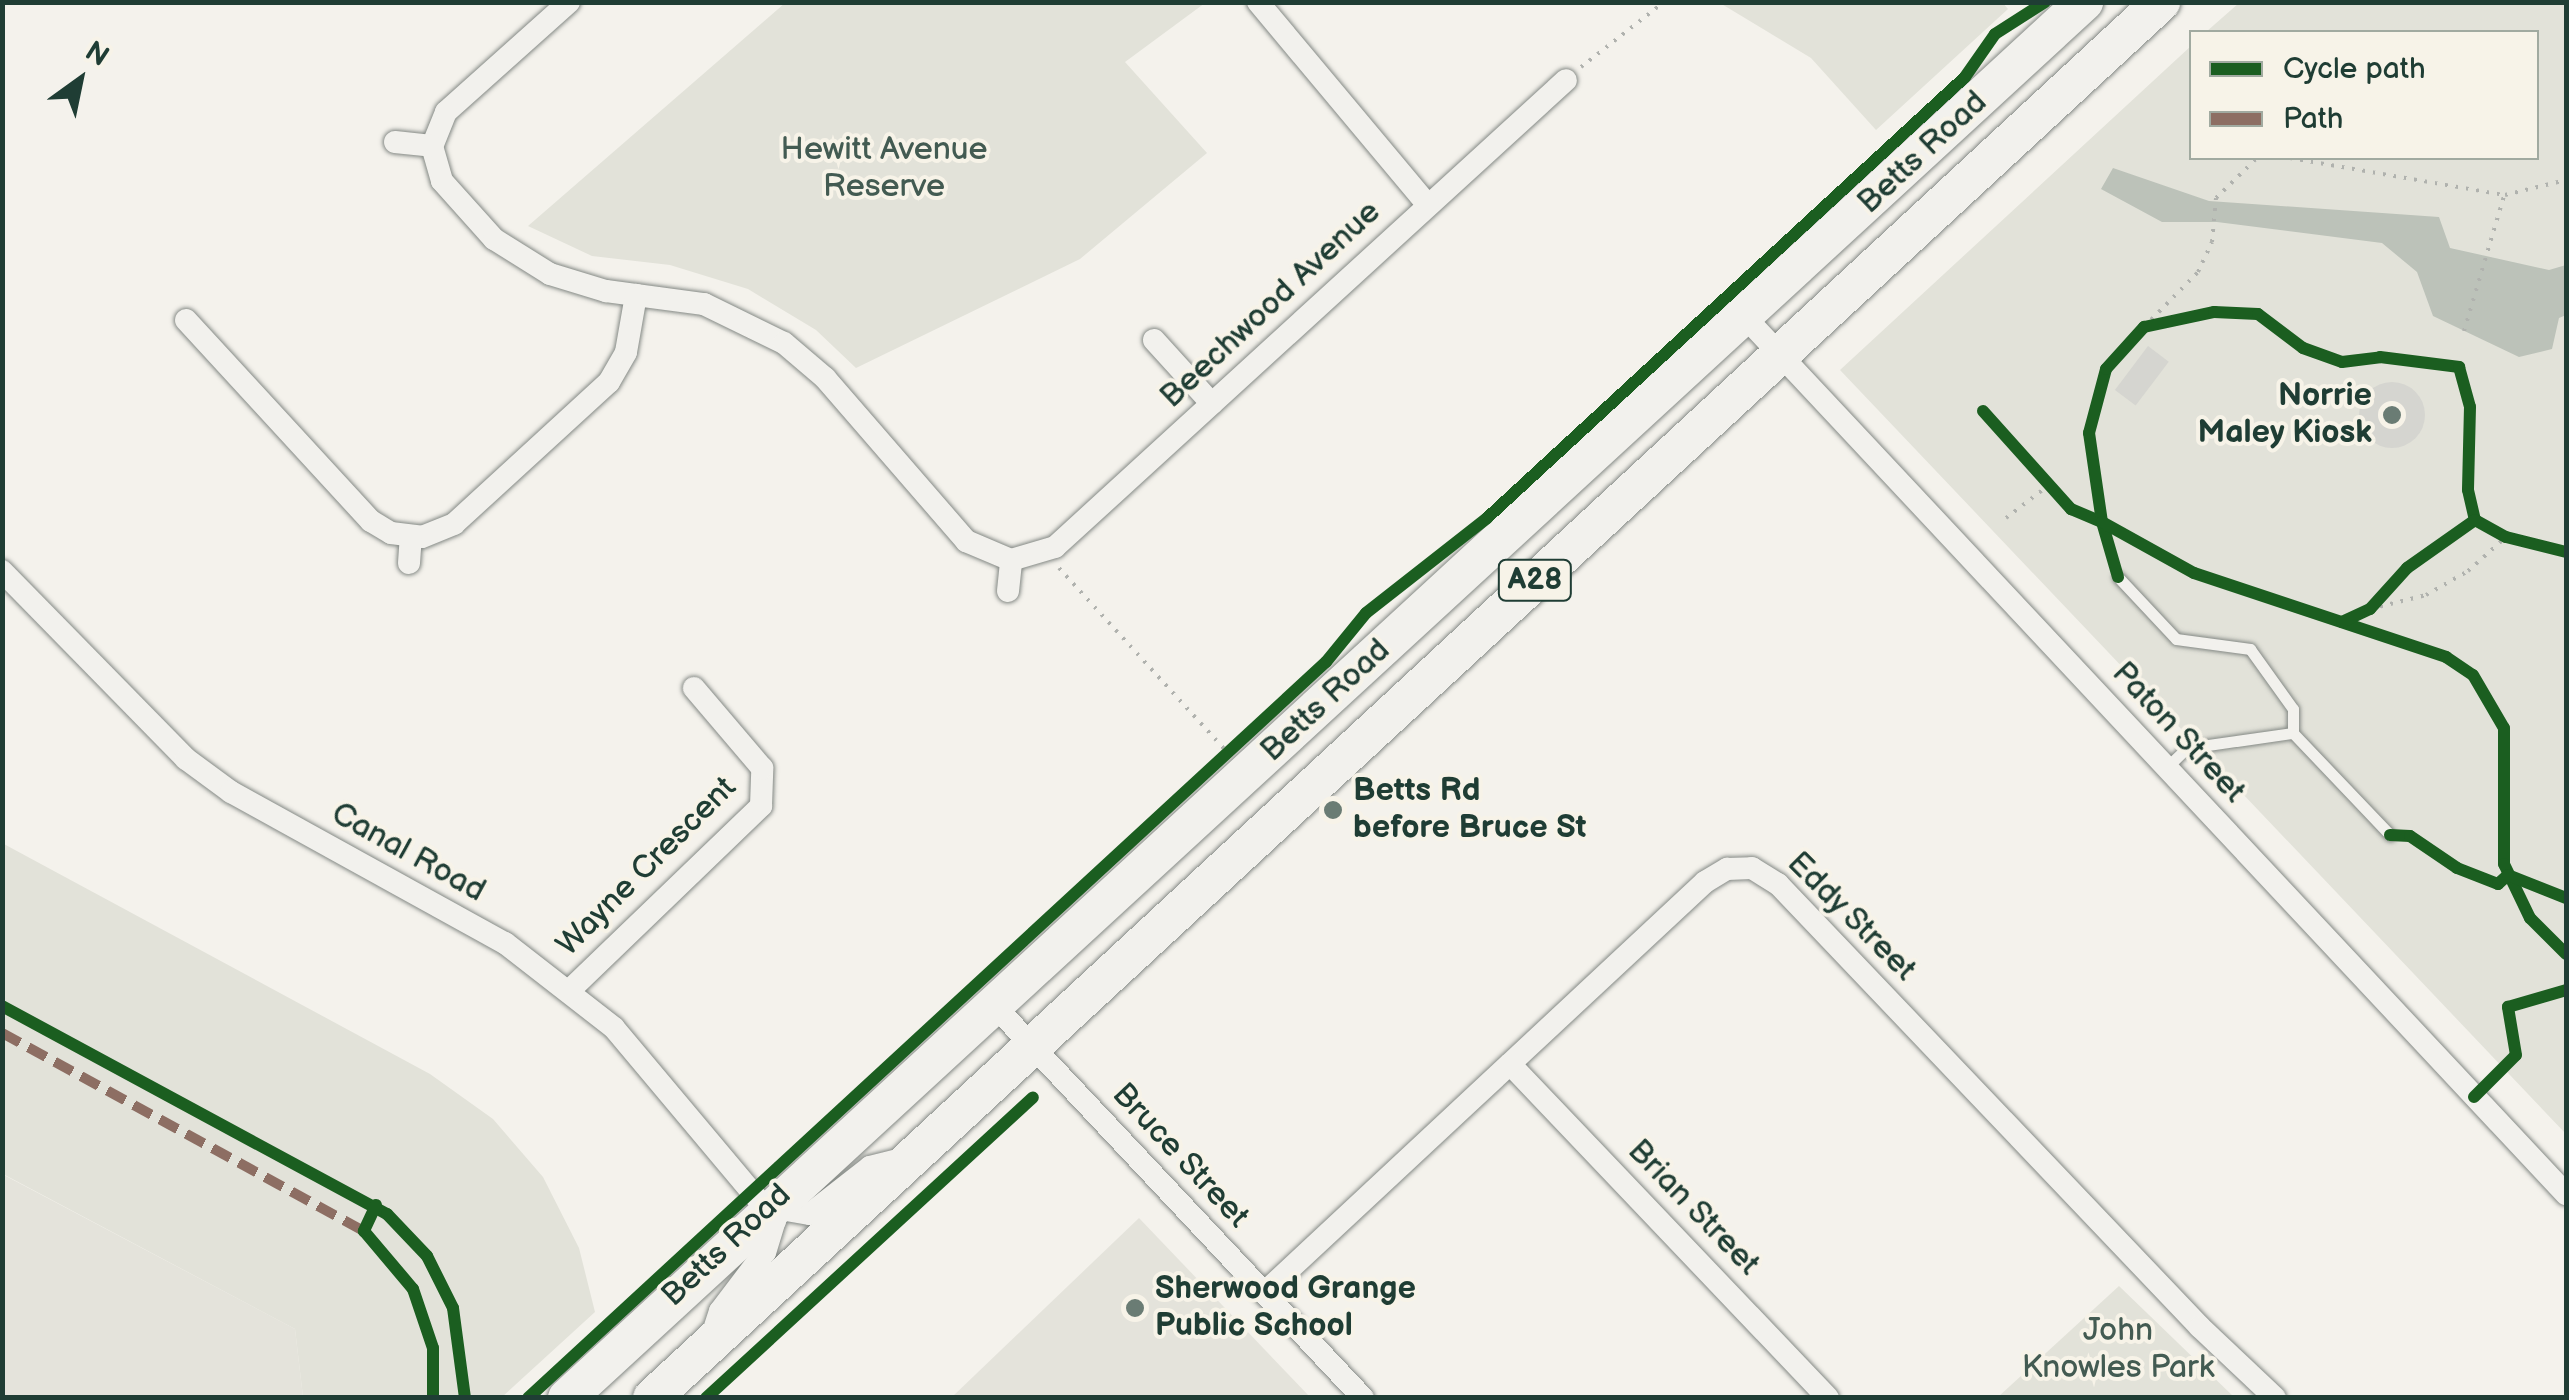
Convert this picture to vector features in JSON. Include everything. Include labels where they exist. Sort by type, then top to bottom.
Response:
[{"type":"highway","name":"Betts Road","points":[[567,1398],[769,1206],[2084,2]]},
{"type":"highway","name":"Betts Road","points":[[652,1398],[2161,2]]},
{"type":"street","points":[[569,2],[453,104],[432,146],[442,181],[503,245],[570,282],[704,304],[784,342],[825,378],[966,540],[1011,560],[1045,553]]},
{"type":"street","points":[[1258,2],[1428,205]]},
{"type":"street","name":"Beechwood Avenue","points":[[1045,553],[1566,80]]},
{"type":"street","points":[[394,142],[432,146]]},
{"type":"street","points":[[186,320],[371,521],[411,537],[454,524],[602,390],[626,352],[636,295]]},
{"type":"street","name":"Paton Street","points":[[1744,316],[2566,1194]]},
{"type":"street","points":[[1154,340],[1212,404]]},
{"type":"street","points":[[409,564],[411,537]]},
{"type":"street","points":[[1008,591],[1011,560]]},
{"type":"street","name":"Canal Road","points":[[2,572],[186,759],[231,792],[505,943],[572,989],[634,1050],[769,1206]]},
{"type":"street","name":"Wayne Crescent","points":[[572,989],[756,812],[775,789],[756,760],[694,688]]},
{"type":"street","name":"Eddy Street","points":[[1264,1292],[1716,874],[1762,872],[2275,1398]]},
{"type":"street","name":"Bruce Street","points":[[991,1002],[1363,1398]]},
{"type":"street","name":"Brian Street","points":[[1510,1064],[1828,1398]]},
{"type":"street","points":[[708,1344],[720,1311],[772,1238],[769,1206],[810,1214],[870,1168],[910,1157]]},
{"type":"lane","points":[[2118,577],[2176,639],[2250,649],[2294,709],[2293,733],[2390,835]]},
{"type":"lane","points":[[2166,768],[2186,748],[2293,733]]},
{"type":"path","points":[[1566,80],[1664,2]]},
{"type":"path","points":[[2132,341],[2198,272],[2214,227],[2216,198],[2255,160]]},
{"type":"path","points":[[2302,160],[2504,195],[2566,180]]},
{"type":"path","points":[[2461,349],[2504,195]]},
{"type":"path","points":[[2144,327],[2173,324]]},
{"type":"path","points":[[2036,470],[2060,497]]},
{"type":"path","points":[[2006,518],[2049,485]]},
{"type":"path","points":[[2491,528],[2522,539]]},
{"type":"path","points":[[2356,615],[2426,595],[2468,572],[2506,536]]},
{"type":"path","points":[[1045,553],[1228,753]]},
{"type":"path","points":[[2370,608],[2395,582]]},
{"type":"path","points":[[1213,766],[1242,740]]},
{"type":"shaded area","points":[[2113,168],[2209,201],[2439,217],[2450,248],[2549,270],[2566,265],[2566,315],[2559,318],[2552,349],[2519,357],[2433,316],[2417,272],[2382,243],[2217,222],[2162,222],[2101,189]]},
{"type":"shaded area","points":[[2,1174],[295,1329],[303,1397],[3,1397]]},
{"type":"shaded area","name":"Sherwood Grange Public School","points":[[1139,1218],[1310,1397],[952,1397]]},
{"type":"green space","points":[[2002,2],[2008,9],[1876,130],[1811,58],[1720,3]]},
{"type":"green space","name":"Hewitt Avenue Reserve","points":[[785,3],[1205,3],[1125,62],[1207,153],[1080,259],[856,368],[816,330],[748,289],[670,265],[592,256],[528,226]]},
{"type":"green space","points":[[2239,3],[2566,3],[2566,1134],[1840,370],[2189,48],[2189,160],[2539,160],[2539,30],[2208,30]]},
{"type":"green space","points":[[2,843],[430,1074],[493,1119],[543,1177],[579,1248],[595,1312],[502,1397],[303,1397],[295,1329],[3,1174]]},
{"type":"green space","name":"John Knowles Park","points":[[2119,1286],[2234,1397],[1998,1397]]},
{"type":"building","points":[[2148,346],[2169,362],[2136,406],[2115,390]]},
{"type":"building","name":"Norrie Maley Kiosk","points":[[2392,382],[2415,392],[2425,415],[2415,438],[2392,448],[2369,438],[2359,415],[2369,392]]},
{"type":"marked path","points":[[2,1033],[364,1231]]},
{"type":"cycle path","points":[[528,1398],[1326,662],[1366,613],[1487,518],[1965,77],[1995,34],[2045,2]]},
{"type":"cycle path","points":[[1983,411],[2071,509],[2102,522],[2089,433],[2106,369],[2144,327],[2214,312],[2258,314],[2303,348],[2342,362],[2380,357],[2459,367],[2470,407],[2468,490],[2475,520]]},
{"type":"cycle path","points":[[2342,622],[2370,609],[2407,568],[2475,520],[2506,537],[2566,552]]},
{"type":"cycle path","points":[[2118,577],[2102,522],[2194,573],[2446,657],[2473,675],[2504,728],[2504,864],[2530,918],[2566,954]]},
{"type":"cycle path","points":[[2390,835],[2410,836],[2457,868],[2498,884],[2508,875],[2566,898]]},
{"type":"cycle path","points":[[2474,1097],[2516,1055],[2508,1007],[2566,990]]},
{"type":"cycle path","points":[[2,1006],[387,1214],[427,1256],[453,1308],[465,1398]]},
{"type":"cycle path","points":[[706,1398],[1033,1097]]},
{"type":"cycle path","points":[[376,1205],[364,1231],[413,1289],[433,1348],[433,1398]]},
{"type":"place","name":"Norrie Maley Kiosk","points":[[2392,415]]},
{"type":"place","name":"Betts Rd before Bruce St","points":[[1333,810]]},
{"type":"place","name":"Sherwood Grange Public School","points":[[1135,1308]]}]
